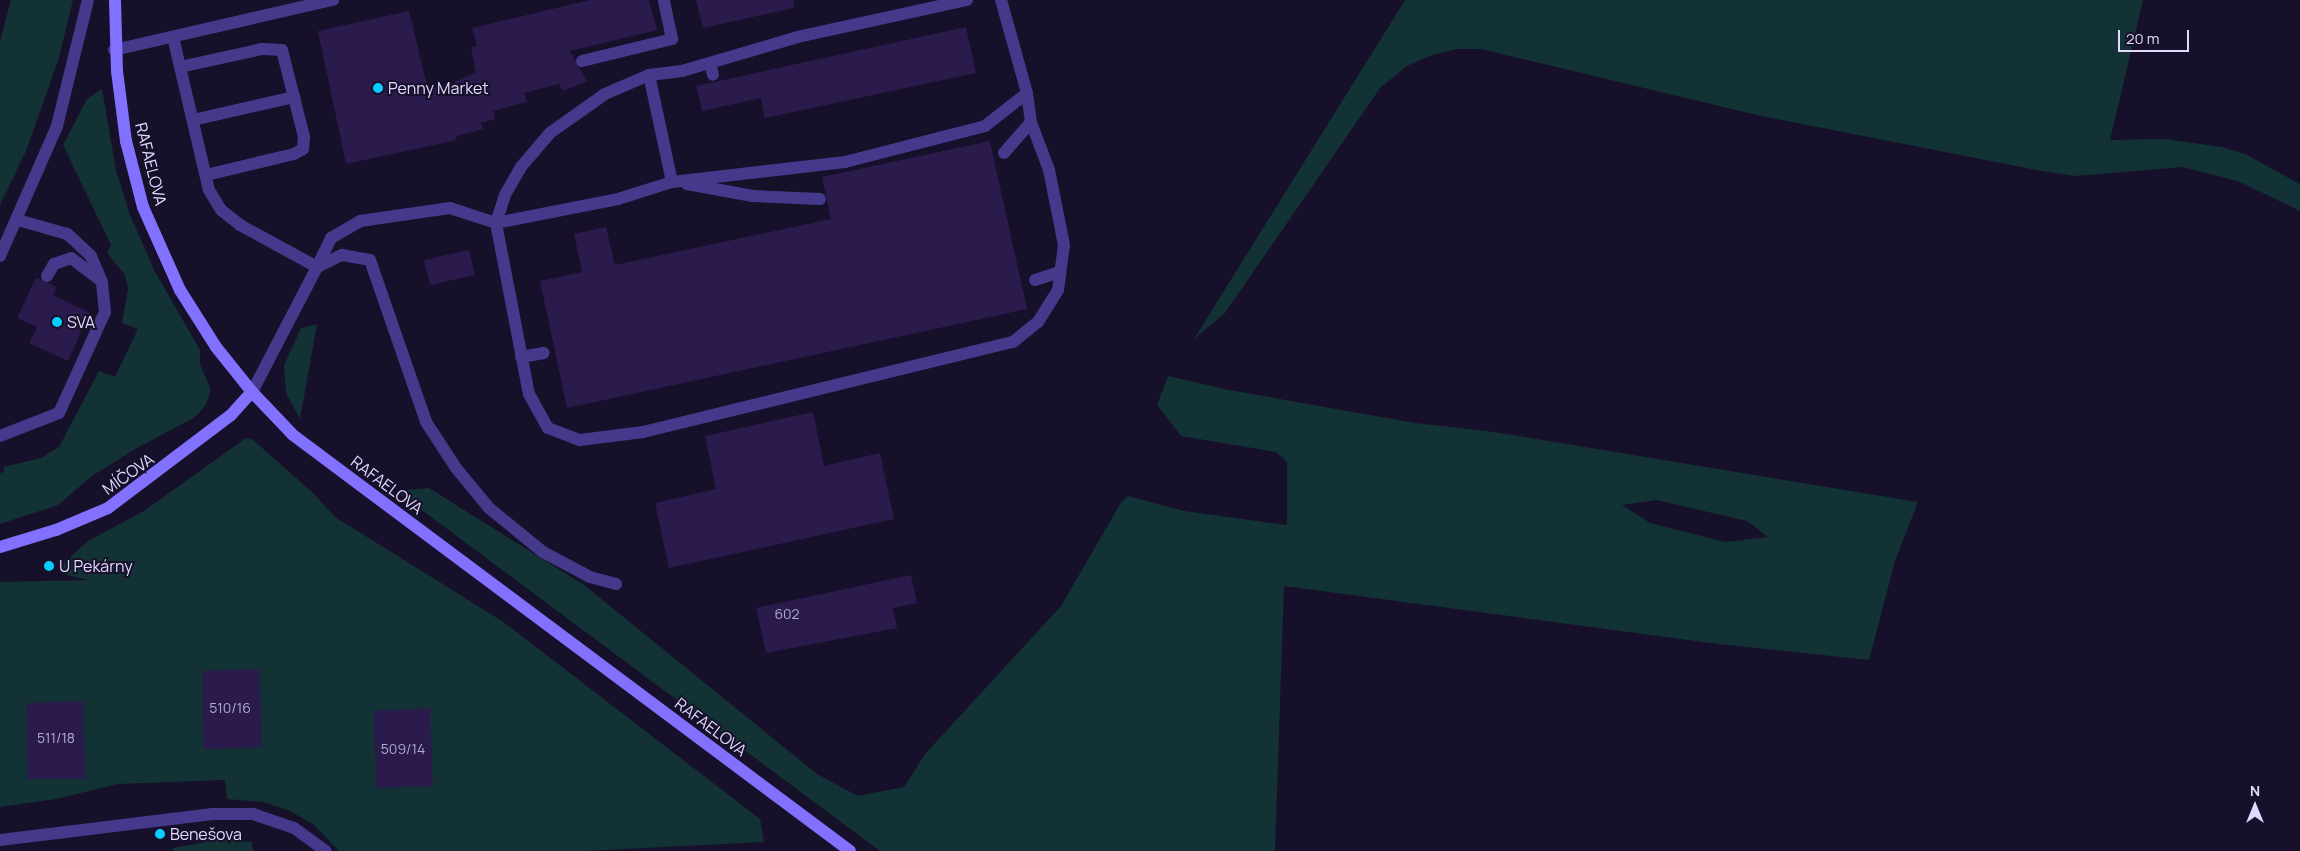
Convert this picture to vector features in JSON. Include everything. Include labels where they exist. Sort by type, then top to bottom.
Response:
[{"type":"main road","name":"RAFAELOVA","points":[[115,0],[114,50],[126,141],[143,207],[180,290],[216,346],[252,392],[293,435],[850,851]]},
{"type":"main road","name":"MÍČOVA","points":[[0,547],[56,530],[108,508],[231,416],[252,392]]},
{"type":"street","points":[[0,256],[18,220],[57,126],[88,0]]},
{"type":"street","points":[[114,50],[332,0]]},
{"type":"street","points":[[582,62],[672,40],[664,0]]},
{"type":"street","points":[[967,0],[816,32],[710,63],[648,75],[606,94],[550,133],[521,167],[505,195],[496,223],[529,394],[548,428],[580,440],[643,432],[1013,342],[1038,322],[1058,290],[1064,245],[1049,170],[1032,122],[1027,93],[1001,0]]},
{"type":"street","points":[[173,37],[209,190],[221,210],[240,225],[317,267]]},
{"type":"street","points":[[180,67],[275,47],[282,50],[294,96],[304,138],[303,148],[294,154],[206,175]]},
{"type":"street","points":[[710,63],[713,75]]},
{"type":"street","points":[[648,75],[672,182]]},
{"type":"street","points":[[252,392],[331,238],[360,220],[450,208],[496,223],[618,199],[672,182],[845,162],[985,126],[1027,93]]},
{"type":"street","points":[[193,120],[294,96]]},
{"type":"street","points":[[1004,153],[1032,122]]},
{"type":"street","points":[[672,182],[753,196],[820,199]]},
{"type":"street","points":[[0,436],[59,413],[105,312],[102,282],[91,256],[67,234],[18,220]]},
{"type":"street","points":[[317,267],[342,255],[370,260],[426,422],[456,468],[489,508],[543,552],[590,577],[616,584]]},
{"type":"street","points":[[47,276],[54,264],[71,258],[102,282]]},
{"type":"street","points":[[1035,280],[1059,272]]},
{"type":"street","points":[[521,357],[544,353]]},
{"type":"street","points":[[0,840],[212,814],[253,814],[294,828],[326,851]]},
{"type":"green space","points":[[11,0],[73,0],[59,58],[26,151],[0,205],[0,41]]},
{"type":"green space","points":[[1405,0],[2143,0],[2110,140],[2164,139],[2222,147],[2245,154],[2300,184],[2300,211],[2240,182],[2183,167],[2075,176],[2036,170],[1761,116],[1481,49],[1457,49],[1432,55],[1407,66],[1380,88],[1225,313],[1194,339]]},
{"type":"green space","points":[[102,89],[116,170],[130,215],[154,270],[200,350],[200,364],[211,390],[205,406],[195,417],[137,448],[92,476],[58,505],[0,524],[0,473],[4,472],[3,467],[41,458],[59,447],[99,371],[115,377],[138,329],[122,323],[128,289],[125,275],[107,253],[111,245],[63,145],[87,99]]},
{"type":"green space","points":[[317,324],[300,419],[286,393],[284,365],[301,328]]},
{"type":"green space","points":[[1168,376],[1224,389],[1415,423],[1494,432],[1918,502],[1895,561],[1869,660],[1718,644],[1284,586],[1275,851],[880,851],[396,491],[429,488],[584,585],[817,774],[858,796],[904,787],[925,754],[1061,606],[1122,501],[1128,496],[1184,511],[1287,525],[1287,462],[1276,452],[1181,436],[1157,405]],"holes":[[[1656,500],[1747,521],[1768,537],[1725,542],[1650,523],[1622,505]]]},
{"type":"green space","points":[[246,438],[252,439],[313,493],[335,517],[502,621],[760,819],[764,842],[585,851],[339,851],[314,825],[290,811],[263,802],[227,799],[225,780],[118,784],[56,799],[0,807],[0,582],[88,580],[60,573],[65,562],[88,541],[144,511]]},
{"type":"green space","points":[[222,839],[252,842],[253,851],[173,851],[173,848]]},
{"type":"building","points":[[590,0],[649,0],[657,30],[570,51],[587,81],[563,91],[559,84],[524,93],[527,102],[493,111],[495,119],[481,123],[483,129],[456,136],[457,140],[346,164],[318,31],[409,11],[428,89],[447,85],[476,73],[471,47],[477,46],[472,28]]},
{"type":"building","points":[[696,0],[793,0],[794,8],[703,28]]},
{"type":"building","points":[[966,27],[976,73],[765,118],[761,98],[702,111],[696,86]]},
{"type":"building","points":[[990,141],[1027,309],[567,408],[540,281],[582,272],[574,234],[606,227],[615,265],[831,219],[822,177]]},
{"type":"building","points":[[469,250],[475,275],[430,285],[424,260]]},
{"type":"building","name":"SVA","points":[[36,278],[57,287],[53,295],[90,313],[68,361],[29,343],[37,327],[17,318]]},
{"type":"building","points":[[813,412],[824,466],[880,453],[894,519],[669,568],[655,503],[716,489],[705,436]]},
{"type":"building","points":[[911,575],[917,603],[893,608],[897,628],[766,653],[756,608]]},
{"type":"building","points":[[259,669],[262,747],[204,749],[202,671]]},
{"type":"building","points":[[83,701],[85,779],[28,779],[27,703]]},
{"type":"building","points":[[430,708],[433,786],[376,788],[374,711]]},
{"type":"place","name":"Penny Market","points":[[378,88]]},
{"type":"place","name":"SVA","points":[[57,322]]},
{"type":"place","name":"U Pekárny","points":[[49,566]]},
{"type":"place","name":"Benešova","points":[[160,834]]}]
